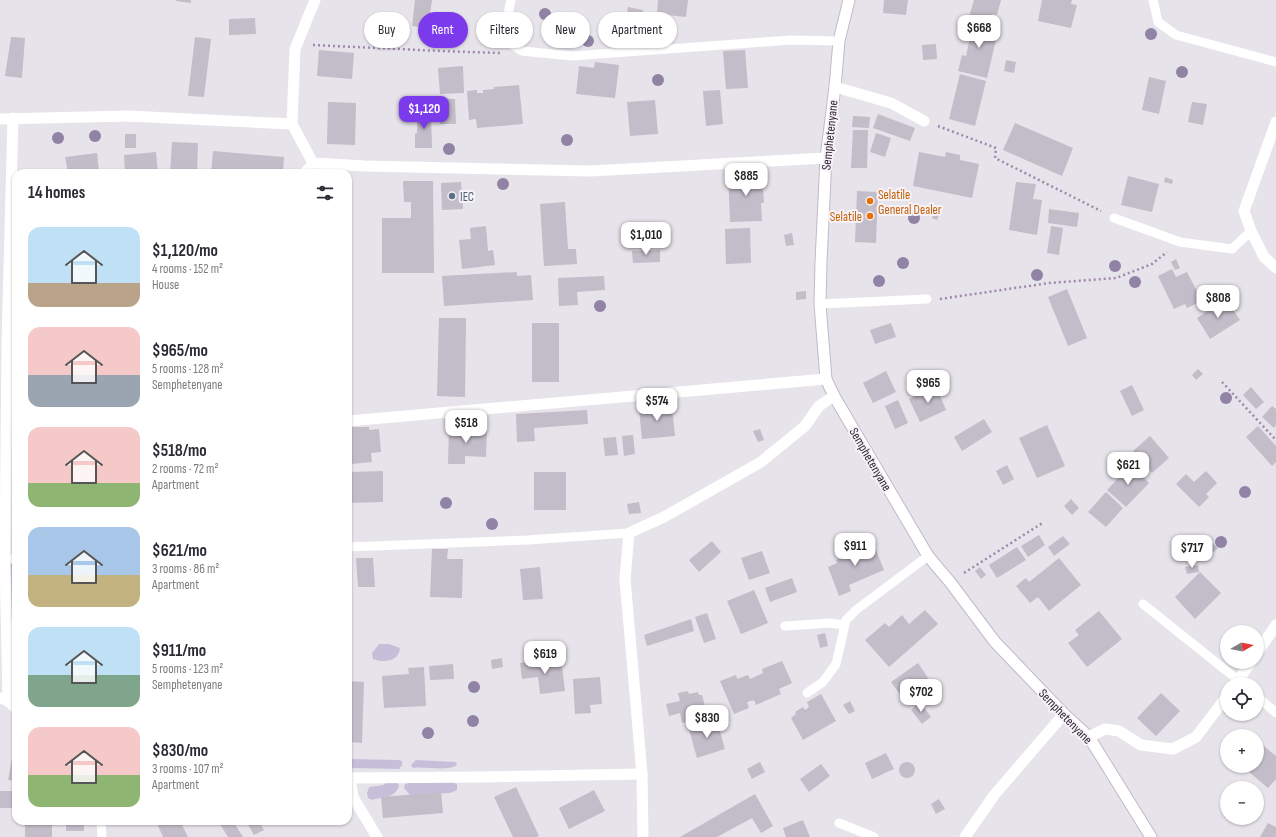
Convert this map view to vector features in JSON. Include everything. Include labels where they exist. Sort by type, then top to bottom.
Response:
[{"type":"street","points":[[316,0],[295,49],[292,124],[313,163],[365,166],[590,171],[826,158]]},
{"type":"street","name":"Semphetenyane","points":[[849,0],[839,41],[826,158],[820,262],[820,304],[826,379],[834,396],[928,556],[950,582],[995,642],[1064,714],[1089,736],[1151,837]]},
{"type":"street","points":[[835,87],[892,103],[924,121]]},
{"type":"street","points":[[0,119],[128,116],[292,124]]},
{"type":"street","points":[[8,702],[4,342],[13,118]]},
{"type":"street","points":[[1276,122],[1244,211],[1251,231],[1264,257],[1276,268]]},
{"type":"street","points":[[352,421],[826,379]]},
{"type":"street","points":[[643,837],[642,774],[625,578],[629,533],[664,517],[761,462],[805,426],[819,406],[834,396]]},
{"type":"street","points":[[1264,643],[1276,625]]},
{"type":"street","points":[[1089,736],[1105,729],[1120,731],[1141,745],[1173,750],[1196,738],[1220,705]]},
{"type":"street","points":[[965,837],[995,794],[1064,714]]},
{"type":"street","points":[[352,778],[642,774]]},
{"type":"street","points":[[352,792],[353,797],[377,837]]},
{"type":"lane","points":[[508,12],[511,0]]},
{"type":"lane","points":[[1153,0],[1158,22],[1176,35],[1276,62]]},
{"type":"lane","points":[[517,48],[522,51],[572,56],[791,40],[839,41]]},
{"type":"lane","points":[[307,169],[313,163]]},
{"type":"lane","points":[[1114,218],[1180,242],[1232,249],[1251,231]]},
{"type":"lane","points":[[820,304],[927,299]]},
{"type":"lane","points":[[352,547],[528,540],[629,533]]},
{"type":"lane","points":[[807,694],[823,682],[836,664],[846,620],[856,610],[928,556]]},
{"type":"lane","points":[[1144,604],[1232,677]]},
{"type":"lane","points":[[785,626],[830,624],[844,625]]},
{"type":"lane","points":[[1264,702],[1276,713]]},
{"type":"lane","points":[[839,823],[874,837]]},
{"type":"lane","points":[[101,825],[102,837]]},
{"type":"path","points":[[297,44],[509,53],[514,48]]},
{"type":"path","points":[[924,121],[996,148],[995,158],[1114,218]]},
{"type":"path","points":[[927,299],[940,299],[1049,283],[1116,278],[1152,264],[1180,242]]},
{"type":"path","points":[[1222,382],[1276,440]]},
{"type":"path","points":[[950,582],[1044,522]]},
{"type":"shaded area","points":[[9,563],[12,563],[12,621],[10,620]]},
{"type":"shaded area","points":[[379,644],[389,644],[400,648],[399,653],[394,659],[386,661],[373,659],[372,653]]},
{"type":"shaded area","points":[[352,759],[402,761],[402,765],[399,769],[352,767]]},
{"type":"shaded area","points":[[416,760],[456,762],[457,765],[448,768],[413,768],[411,765]]},
{"type":"shaded area","points":[[387,782],[397,782],[399,786],[394,793],[372,800],[368,798],[367,793],[369,787],[383,785]]},
{"type":"shaded area","points":[[451,782],[457,784],[457,790],[450,793],[410,795],[404,788],[405,784],[409,783]]},
{"type":"building","points":[[191,0],[191,3],[176,1]]},
{"type":"building","points":[[415,0],[432,0],[430,12],[418,12],[418,27],[412,26]]},
{"type":"building","points":[[658,0],[688,0],[686,17],[677,16],[677,12],[657,12]]},
{"type":"building","points":[[884,0],[908,0],[906,15],[883,13]]},
{"type":"building","points":[[974,0],[1001,0],[997,15],[993,14],[991,23],[969,17]]},
{"type":"building","points":[[1042,0],[1072,0],[1071,4],[1077,5],[1071,28],[1038,21]]},
{"type":"building","points":[[628,7],[643,10],[643,12],[627,12]]},
{"type":"building","points":[[255,18],[256,34],[229,35],[229,19]]},
{"type":"building","points":[[970,21],[999,27],[987,78],[958,71],[962,55],[966,56],[970,38],[966,37]]},
{"type":"building","points":[[11,37],[25,38],[22,78],[5,76]]},
{"type":"building","points":[[195,37],[211,39],[204,97],[188,96]]},
{"type":"building","points":[[936,44],[937,59],[923,60],[922,45]]},
{"type":"building","points":[[319,50],[354,53],[352,79],[317,76]]},
{"type":"building","points":[[745,50],[748,88],[726,89],[723,51]]},
{"type":"building","points":[[1006,60],[1016,62],[1014,73],[1004,71]]},
{"type":"building","points":[[595,62],[619,65],[615,98],[576,94],[579,66],[594,68]]},
{"type":"building","points":[[463,66],[464,93],[440,94],[438,68]]},
{"type":"building","points":[[960,74],[986,81],[975,126],[949,119]]},
{"type":"building","points":[[1149,77],[1166,81],[1159,114],[1142,110]]},
{"type":"building","points":[[519,85],[523,124],[477,128],[476,119],[469,120],[467,91],[477,90],[477,93],[483,93],[483,90],[494,89],[494,87]]},
{"type":"building","points":[[720,90],[723,124],[706,126],[703,91]]},
{"type":"building","points":[[439,99],[455,99],[456,124],[440,124]]},
{"type":"building","points":[[655,100],[658,134],[630,136],[627,102]]},
{"type":"building","points":[[328,102],[356,103],[355,145],[327,144]]},
{"type":"building","points":[[1192,102],[1207,104],[1203,125],[1188,122]]},
{"type":"building","points":[[417,110],[431,110],[432,148],[415,148],[415,134],[417,133]]},
{"type":"building","points":[[878,114],[915,128],[910,141],[873,128]]},
{"type":"building","points":[[853,116],[870,117],[869,128],[852,127]]},
{"type":"building","points":[[1015,123],[1073,148],[1062,176],[1003,150]]},
{"type":"building","points":[[853,130],[868,130],[867,168],[851,168]]},
{"type":"building","points":[[876,133],[891,138],[885,157],[870,152]]},
{"type":"building","points":[[125,134],[136,134],[136,148],[125,148]]},
{"type":"building","points":[[172,142],[198,143],[197,169],[170,169]]},
{"type":"building","points":[[213,151],[284,157],[283,169],[211,169]]},
{"type":"building","points":[[156,152],[158,169],[125,169],[124,155]]},
{"type":"building","points":[[919,152],[945,157],[946,152],[960,155],[960,160],[979,164],[972,198],[913,186]]},
{"type":"building","points":[[97,153],[99,169],[67,169],[65,157]]},
{"type":"building","points":[[762,172],[764,203],[761,203],[762,221],[730,222],[728,173]]},
{"type":"building","points":[[1128,176],[1159,184],[1152,212],[1121,205]]},
{"type":"building","points":[[1165,177],[1173,180],[1172,184],[1164,182]]},
{"type":"building","points":[[403,181],[433,181],[434,273],[382,273],[382,218],[411,218],[411,202],[404,202]]},
{"type":"building","name":"IEC","points":[[461,182],[463,209],[442,210],[441,183]]},
{"type":"building","points":[[1016,182],[1036,184],[1033,199],[1042,200],[1037,235],[1009,230]]},
{"type":"building","points":[[857,191],[878,192],[876,243],[855,242]]},
{"type":"building","points":[[565,202],[568,249],[576,249],[577,264],[544,266],[540,204]]},
{"type":"building","points":[[937,208],[941,210],[937,220],[932,218]]},
{"type":"building","points":[[1049,209],[1079,213],[1077,227],[1048,223]]},
{"type":"building","points":[[486,226],[488,251],[493,250],[495,265],[462,269],[459,240],[471,239],[470,228]]},
{"type":"building","points":[[1051,226],[1063,228],[1059,255],[1047,253]]},
{"type":"building","points":[[750,228],[751,263],[726,264],[725,229]]},
{"type":"building","points":[[792,233],[794,245],[786,246],[784,235]]},
{"type":"building","points":[[660,250],[660,262],[633,263],[632,251]]},
{"type":"building","points":[[1176,259],[1180,268],[1175,270],[1171,262]]},
{"type":"building","points":[[1172,269],[1176,277],[1187,272],[1202,301],[1187,308],[1185,304],[1174,309],[1158,276]]},
{"type":"building","points":[[517,272],[517,276],[531,275],[533,300],[444,306],[442,276]]},
{"type":"building","points":[[604,276],[605,290],[577,292],[578,305],[559,306],[558,278]]},
{"type":"building","points":[[1067,289],[1087,338],[1068,346],[1048,297]]},
{"type":"building","points":[[806,291],[806,299],[796,300],[796,292]]},
{"type":"building","points":[[1226,299],[1240,320],[1210,339],[1197,318]]},
{"type":"building","points":[[439,318],[466,318],[465,397],[437,396]]},
{"type":"building","points":[[532,323],[559,323],[559,382],[532,382]]},
{"type":"building","points":[[891,323],[896,337],[875,344],[870,330]]},
{"type":"building","points":[[1198,369],[1203,374],[1196,380],[1192,375]]},
{"type":"building","points":[[886,371],[896,392],[873,403],[863,383]]},
{"type":"building","points":[[1132,385],[1144,410],[1132,416],[1120,391]]},
{"type":"building","points":[[936,386],[946,410],[920,422],[909,399]]},
{"type":"building","points":[[1251,387],[1264,402],[1256,409],[1243,395]]},
{"type":"building","points":[[898,400],[908,423],[895,429],[885,406]]},
{"type":"building","points":[[672,406],[675,436],[642,439],[639,409]]},
{"type":"building","points":[[1272,406],[1276,409],[1276,425],[1274,428],[1262,417]]},
{"type":"building","points":[[587,410],[588,424],[534,428],[535,441],[517,442],[516,414]]},
{"type":"building","points":[[984,419],[992,432],[962,451],[954,437]]},
{"type":"building","points":[[1047,425],[1065,466],[1037,478],[1019,438]]},
{"type":"building","points":[[1258,426],[1276,446],[1276,462],[1272,466],[1246,437]]},
{"type":"building","points":[[352,427],[369,427],[369,430],[379,429],[381,452],[371,453],[372,462],[352,464]]},
{"type":"building","points":[[449,427],[487,428],[486,457],[465,456],[465,464],[448,464]]},
{"type":"building","points":[[760,429],[764,440],[758,442],[753,431]]},
{"type":"building","points":[[633,435],[635,454],[624,456],[622,436]]},
{"type":"building","points":[[1150,436],[1169,458],[1152,473],[1133,451]]},
{"type":"building","points":[[616,437],[618,455],[605,456],[603,438]]},
{"type":"building","points":[[1007,465],[1014,479],[1003,485],[996,471]]},
{"type":"building","points":[[1131,465],[1149,483],[1126,507],[1107,490]]},
{"type":"building","points":[[383,471],[383,502],[352,503],[352,472]]},
{"type":"building","points":[[1206,471],[1217,483],[1206,494],[1209,497],[1199,507],[1176,484],[1186,474],[1194,482]]},
{"type":"building","points":[[534,472],[566,472],[566,510],[534,510]]},
{"type":"building","points":[[1106,492],[1123,508],[1106,527],[1088,512]]},
{"type":"building","points":[[1071,499],[1079,508],[1072,515],[1064,506]]},
{"type":"building","points":[[639,502],[641,513],[629,514],[627,504]]},
{"type":"building","points":[[1039,535],[1045,545],[1028,557],[1021,546]]},
{"type":"building","points":[[1063,536],[1070,544],[1054,556],[1048,547]]},
{"type":"building","points":[[872,540],[884,570],[849,585],[851,591],[839,596],[828,567],[837,563],[836,560],[845,556],[844,551]]},
{"type":"building","points":[[712,541],[721,552],[699,572],[689,560]]},
{"type":"building","points":[[1211,542],[1218,548],[1213,553],[1207,546]]},
{"type":"building","points":[[1017,547],[1026,560],[997,578],[989,565]]},
{"type":"building","points":[[432,549],[448,549],[447,559],[463,559],[462,598],[430,597]]},
{"type":"building","points":[[762,551],[770,573],[749,580],[741,558]]},
{"type":"building","points":[[356,558],[373,558],[375,587],[358,587]]},
{"type":"building","points":[[1059,558],[1081,585],[1049,611],[1038,597],[1030,603],[1016,586],[1026,578],[1029,582]]},
{"type":"building","points":[[1198,565],[1199,572],[1187,574],[1185,567]]},
{"type":"building","points":[[540,567],[543,599],[523,600],[520,569]]},
{"type":"building","points":[[980,567],[986,575],[981,579],[975,571]]},
{"type":"building","points":[[1200,572],[1221,593],[1195,619],[1175,597]]},
{"type":"building","points":[[792,578],[797,592],[770,602],[765,588]]},
{"type":"building","points":[[754,590],[768,623],[741,634],[727,601]]},
{"type":"building","points":[[925,610],[938,624],[889,667],[865,640],[885,623],[889,627],[902,615],[909,624]]},
{"type":"building","points":[[1099,611],[1122,639],[1087,667],[1068,643],[1079,635],[1075,630]]},
{"type":"building","points":[[707,613],[716,639],[704,643],[695,617]]},
{"type":"building","points":[[691,619],[694,631],[647,646],[644,635]]},
{"type":"building","points":[[825,633],[828,646],[820,648],[817,635]]},
{"type":"building","points":[[502,658],[503,667],[492,669],[491,660]]},
{"type":"building","points":[[561,658],[565,691],[540,694],[538,677],[522,679],[520,663]]},
{"type":"building","points":[[782,661],[792,683],[779,689],[781,694],[756,705],[754,700],[747,702],[749,708],[734,714],[720,681],[736,675],[737,679],[748,675],[750,679],[763,673],[762,669]]},
{"type":"building","points":[[918,663],[928,678],[902,697],[891,682]]},
{"type":"building","points":[[453,664],[454,679],[430,680],[429,666]]},
{"type":"building","points":[[424,667],[426,706],[384,708],[382,676],[409,674],[408,668]]},
{"type":"building","points":[[600,677],[602,704],[590,705],[591,713],[575,714],[573,679]]},
{"type":"building","points":[[352,681],[364,682],[362,743],[352,742]]},
{"type":"building","points":[[688,691],[689,694],[698,692],[699,695],[702,695],[706,710],[694,712],[695,721],[682,723],[680,713],[669,716],[666,704],[680,701],[678,693]]},
{"type":"building","points":[[1161,693],[1180,711],[1156,736],[1137,718]]},
{"type":"building","points":[[821,694],[836,721],[803,740],[791,718],[796,714],[795,712],[803,707],[805,710],[809,707],[807,702]]},
{"type":"building","points":[[850,701],[855,711],[849,714],[843,705]]},
{"type":"building","points":[[920,702],[931,717],[922,724],[911,710]]},
{"type":"building","points":[[717,721],[725,749],[697,758],[689,729]]},
{"type":"building","points":[[1264,746],[1276,756],[1276,779],[1268,788],[1264,785],[1264,781],[1260,781],[1250,773],[1264,773]]},
{"type":"building","points":[[886,753],[894,769],[872,779],[865,763]]},
{"type":"building","points":[[12,758],[12,780],[8,780]]},
{"type":"building","points":[[760,762],[765,772],[752,779],[747,769]]},
{"type":"building","points":[[904,762],[910,762],[915,767],[913,776],[910,778],[904,778],[899,773],[899,767]]},
{"type":"building","points":[[821,764],[830,776],[809,792],[800,779]]},
{"type":"building","points":[[516,787],[539,836],[513,837],[494,797]]},
{"type":"building","points":[[594,790],[605,811],[569,829],[559,808]]},
{"type":"building","points":[[0,791],[12,791],[12,808],[0,808]]},
{"type":"building","points":[[441,792],[443,813],[383,818],[381,797]]},
{"type":"building","points":[[755,794],[773,826],[761,833],[752,818],[717,837],[680,837]]},
{"type":"building","points":[[939,799],[945,809],[936,814],[931,804]]},
{"type":"building","points":[[803,820],[810,837],[786,837],[783,828]]},
{"type":"building","points":[[1268,823],[1276,827],[1276,837],[1260,837]]},
{"type":"building","points":[[25,825],[52,825],[52,837],[25,837]]},
{"type":"building","points":[[66,825],[84,825],[84,831],[66,831]]},
{"type":"building","points":[[158,825],[182,825],[188,837],[163,837]]},
{"type":"building","points":[[220,825],[236,825],[243,837],[228,837]]},
{"type":"building","points":[[248,825],[261,825],[264,830],[254,835]]},
{"type":"place","name":"IEC","points":[[452,196]]},
{"type":"place","name":"Selatile General Dealer","points":[[870,201]]},
{"type":"place","name":"Selatile","points":[[870,216]]}]
